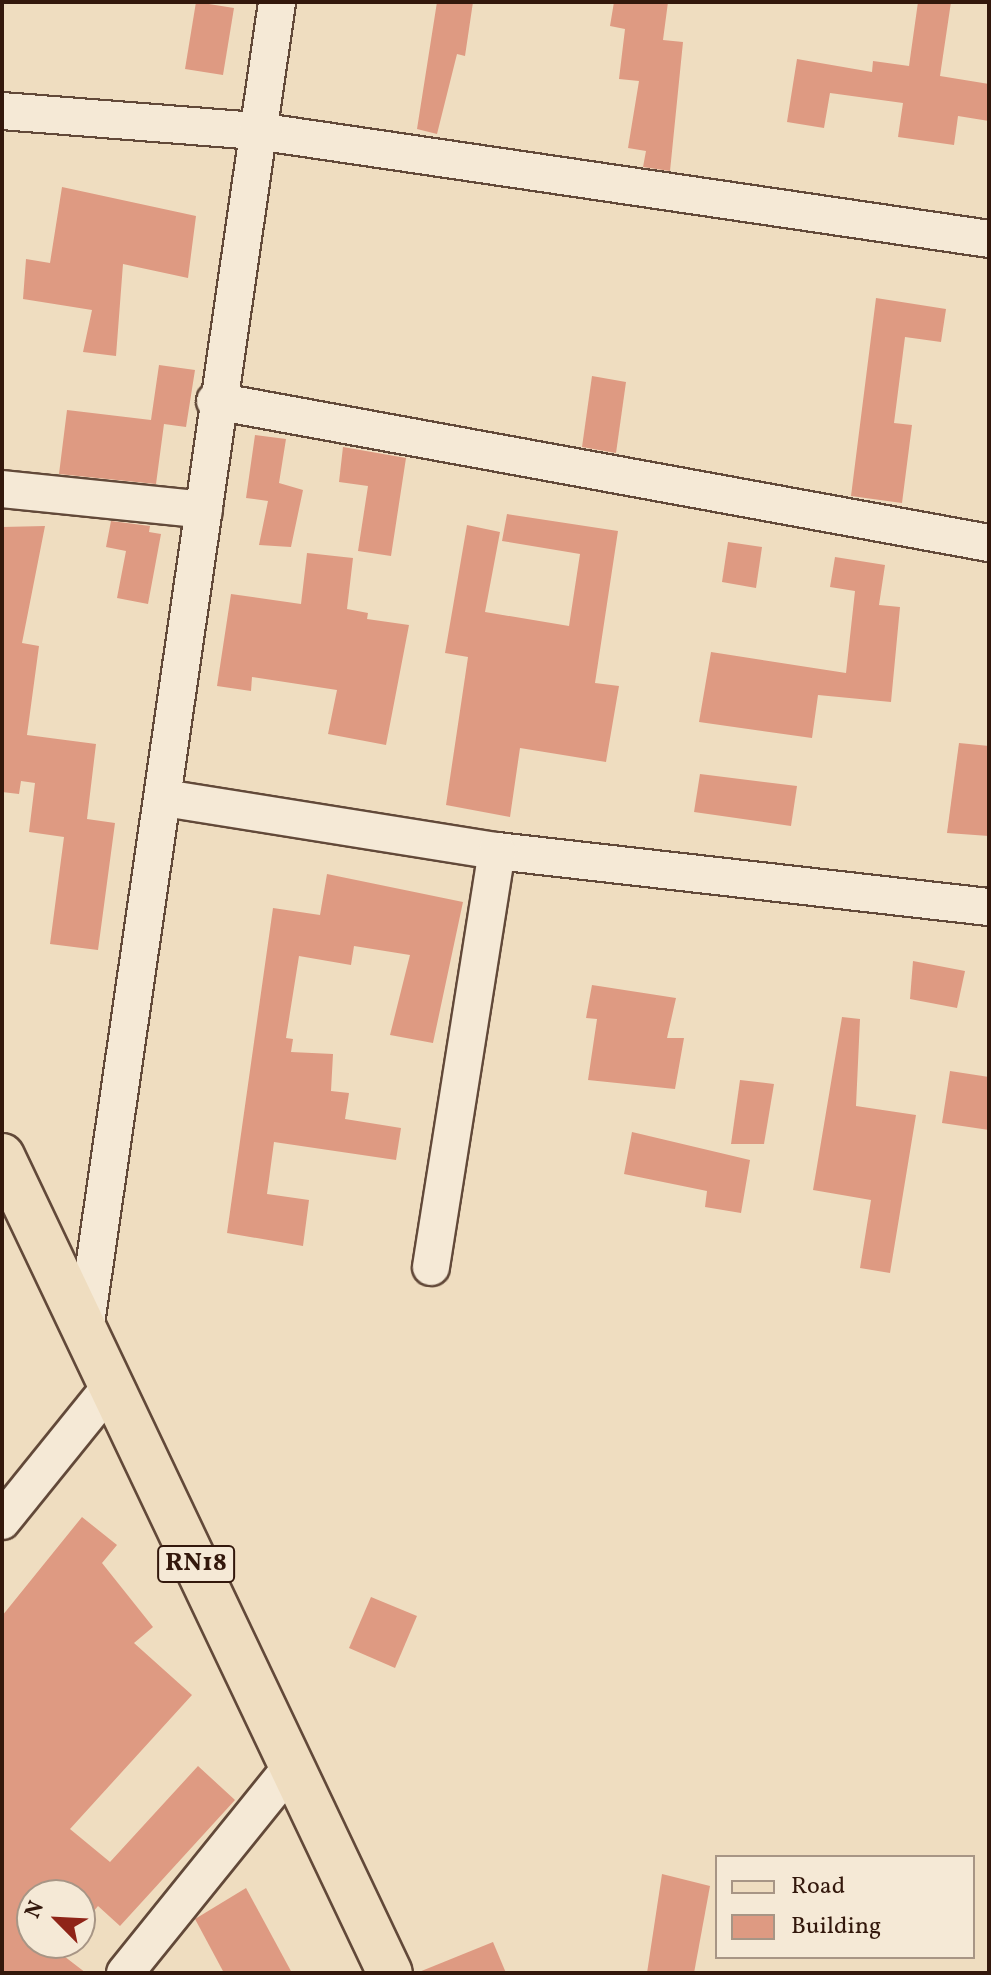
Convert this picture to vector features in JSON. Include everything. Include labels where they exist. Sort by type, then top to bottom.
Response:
[{"type":"main road","name":"RN18","points":[[2,1156],[390,1973]]},
{"type":"street","points":[[85,1330],[165,798],[204,510],[215,401],[277,2]]},
{"type":"street","points":[[2,111],[257,131],[989,239]]},
{"type":"street","points":[[215,401],[989,543]]},
{"type":"street","points":[[2,489],[204,510]]},
{"type":"street","points":[[165,798],[497,851],[989,907]]},
{"type":"street","points":[[431,1267],[497,851]]},
{"type":"street","points":[[2,1521],[111,1386]]},
{"type":"street","points":[[125,1973],[292,1766]]},
{"type":"building","points":[[196,2],[234,8],[223,75],[185,69]]},
{"type":"building","points":[[437,2],[473,2],[465,56],[457,54],[437,134],[417,129]]},
{"type":"building","points":[[614,2],[668,2],[663,40],[683,42],[670,171],[643,167],[646,151],[628,148],[639,81],[619,79],[625,29],[610,26]]},
{"type":"building","points":[[918,2],[951,2],[940,76],[989,84],[989,121],[958,116],[954,145],[898,137],[903,103],[830,93],[824,128],[787,122],[797,59],[872,72],[873,61],[909,66]]},
{"type":"building","points":[[62,187],[196,216],[188,278],[123,264],[116,356],[83,352],[92,310],[23,299],[26,259],[50,263]]},
{"type":"building","points":[[876,298],[946,309],[941,342],[905,337],[894,423],[912,425],[902,503],[851,496]]},
{"type":"building","points":[[159,365],[195,370],[186,427],[164,424],[156,484],[59,474],[67,410],[151,420]]},
{"type":"building","points":[[592,376],[626,382],[616,453],[582,447]]},
{"type":"building","points":[[255,435],[286,439],[279,483],[303,490],[291,547],[259,545],[268,501],[246,498]]},
{"type":"building","points":[[343,447],[406,458],[391,556],[358,551],[368,486],[339,482]]},
{"type":"building","points":[[507,514],[618,531],[595,683],[619,686],[606,762],[520,748],[510,817],[446,805],[468,657],[445,653],[467,525],[500,532],[485,612],[569,626],[580,554],[502,541]]},
{"type":"building","points":[[111,521],[150,526],[149,532],[161,534],[148,604],[117,598],[126,551],[106,547]]},
{"type":"building","points":[[45,526],[22,643],[39,646],[27,735],[96,744],[87,819],[115,823],[98,950],[50,944],[64,837],[29,832],[35,783],[21,781],[19,794],[2,792],[2,527]]},
{"type":"building","points":[[728,542],[762,547],[756,588],[722,582]]},
{"type":"building","points":[[307,553],[353,558],[347,609],[368,613],[367,619],[409,625],[386,745],[328,734],[337,690],[252,677],[251,691],[217,686],[231,594],[301,604]]},
{"type":"building","points":[[835,557],[885,565],[879,605],[900,607],[891,702],[818,695],[812,738],[699,722],[711,652],[846,673],[855,591],[830,587]]},
{"type":"building","points":[[959,743],[989,746],[989,836],[947,833]]},
{"type":"building","points":[[700,774],[797,786],[791,826],[694,812]]},
{"type":"building","points":[[327,874],[463,902],[433,1043],[390,1035],[410,955],[354,946],[351,965],[299,956],[286,1038],[293,1039],[291,1052],[333,1054],[331,1091],[349,1093],[345,1119],[401,1128],[396,1160],[274,1142],[267,1194],[309,1200],[303,1246],[227,1233],[273,908],[320,915]]},
{"type":"building","points":[[913,961],[965,971],[957,1008],[910,999]]},
{"type":"building","points":[[592,985],[676,998],[667,1038],[684,1038],[675,1089],[588,1080],[597,1019],[586,1018]]},
{"type":"building","points":[[842,1017],[860,1019],[856,1106],[916,1115],[890,1273],[860,1268],[871,1200],[813,1190]]},
{"type":"building","points":[[950,1071],[989,1077],[989,1130],[942,1123]]},
{"type":"building","points":[[740,1080],[774,1084],[764,1144],[731,1144]]},
{"type":"building","points":[[632,1132],[750,1160],[741,1213],[705,1207],[707,1191],[624,1174]]},
{"type":"building","points":[[82,1517],[117,1545],[102,1563],[153,1627],[134,1643],[192,1695],[70,1829],[110,1862],[198,1766],[235,1800],[120,1926],[98,1906],[96,1908],[96,1879],[16,1879],[16,1959],[68,1959],[86,1973],[2,1973],[2,1616]]},
{"type":"building","points":[[371,1597],[417,1616],[395,1668],[349,1648]]},
{"type":"building","points":[[662,1874],[710,1886],[694,1973],[647,1973]]},
{"type":"building","points":[[246,1888],[292,1973],[224,1973],[195,1919]]},
{"type":"building","points":[[493,1942],[506,1973],[419,1973],[419,1972]]}]
